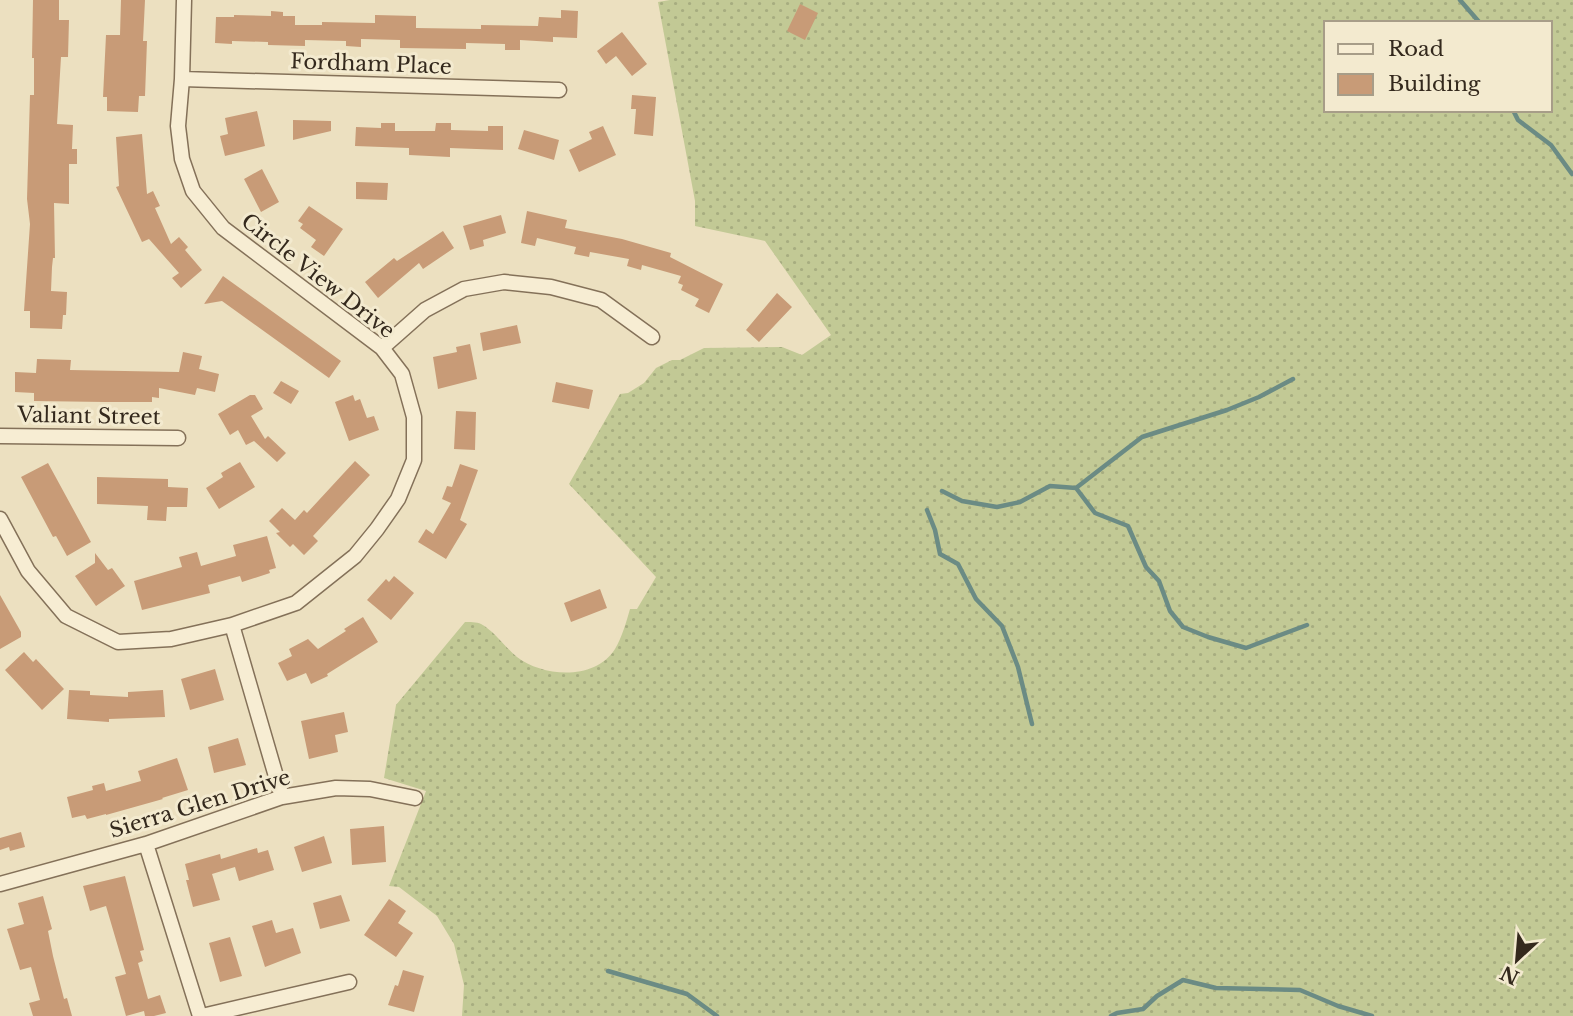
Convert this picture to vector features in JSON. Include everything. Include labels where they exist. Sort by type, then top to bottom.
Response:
[{"type":"street","name":"Circle View Drive","points":[[0,519],[29,571],[66,616],[118,642],[171,639],[232,625],[296,603],[355,556],[398,499],[414,460],[414,416],[402,374],[382,348],[223,228],[193,191],[182,159],[178,127],[184,0]]},
{"type":"street","name":"Fordham Place","points":[[182,79],[559,90]]},
{"type":"street","points":[[382,348],[425,310],[464,289],[504,282],[551,288],[601,300],[652,337]]},
{"type":"street","name":"Valiant Street","points":[[0,436],[178,438]]},
{"type":"street","points":[[232,625],[282,797]]},
{"type":"street","name":"Sierra Glen Drive","points":[[0,884],[146,844],[282,797],[336,788],[370,789],[415,798]]},
{"type":"street","points":[[146,844],[201,1016],[349,982]]},
{"type":"green space","points":[[1573,0],[1573,1016],[462,1016],[464,985],[454,944],[437,916],[399,887],[389,886],[426,791],[384,778],[396,705],[465,622],[481,624],[517,657],[540,669],[554,672],[582,671],[595,667],[606,659],[615,649],[630,609],[637,609],[656,577],[569,484],[620,394],[628,393],[644,383],[656,368],[704,348],[782,347],[802,355],[831,335],[765,241],[695,226],[695,201],[658,2]]},
{"type":"building","points":[[33,0],[59,0],[59,20],[69,20],[68,57],[61,57],[57,124],[73,125],[72,149],[77,149],[77,164],[69,164],[69,204],[54,203],[55,258],[51,291],[67,292],[62,329],[30,328],[30,311],[24,311],[30,224],[27,199],[30,95],[34,95]]},
{"type":"building","points":[[121,0],[145,0],[145,96],[139,96],[138,112],[107,111],[107,97],[103,97],[106,35],[120,35]]},
{"type":"building","points":[[800,4],[818,13],[805,40],[787,31]]},
{"type":"building","points":[[561,10],[578,11],[577,38],[553,37],[553,42],[520,40],[520,50],[505,50],[505,44],[466,43],[466,49],[400,48],[400,40],[361,39],[361,47],[346,46],[346,41],[305,40],[305,46],[268,45],[268,42],[215,43],[216,17],[271,16],[271,11],[283,12],[283,16],[295,16],[295,25],[322,25],[322,22],[375,23],[375,15],[416,16],[416,28],[481,29],[481,25],[538,26],[539,17],[561,18]]},
{"type":"building","points":[[622,32],[647,64],[632,76],[616,56],[606,64],[597,51]]},
{"type":"building","points":[[632,95],[656,97],[653,136],[634,134],[636,109],[631,109]]},
{"type":"building","points":[[257,111],[265,146],[225,156],[220,136],[228,134],[225,118]]},
{"type":"building","points":[[293,120],[331,121],[331,131],[293,140]]},
{"type":"building","points":[[381,123],[395,123],[395,131],[435,131],[436,123],[451,123],[451,130],[488,131],[488,126],[503,126],[503,150],[450,148],[450,157],[409,155],[409,148],[355,146],[356,127],[381,128]]},
{"type":"building","points":[[603,126],[616,155],[579,172],[569,150],[592,139],[589,132]]},
{"type":"building","points":[[524,130],[559,140],[554,160],[518,149]]},
{"type":"building","points":[[142,134],[147,194],[153,191],[160,206],[155,208],[171,244],[179,237],[188,247],[185,250],[202,270],[181,288],[172,278],[179,273],[149,239],[142,242],[116,187],[119,186],[116,137]]},
{"type":"building","points":[[262,169],[279,202],[261,212],[244,179]]},
{"type":"building","points":[[356,182],[388,183],[387,200],[356,199]]},
{"type":"building","points":[[309,206],[343,229],[324,256],[311,247],[316,240],[300,228],[303,224],[298,221]]},
{"type":"building","points":[[527,211],[567,220],[565,228],[622,239],[671,253],[670,257],[723,284],[709,313],[695,306],[699,299],[681,290],[683,285],[678,283],[681,276],[642,265],[641,270],[627,266],[629,259],[590,252],[589,257],[574,254],[576,247],[537,238],[535,246],[521,243]]},
{"type":"building","points":[[501,215],[506,233],[483,240],[484,246],[470,250],[463,226]]},
{"type":"building","points":[[443,231],[454,248],[423,269],[419,263],[378,298],[365,282],[394,258],[397,261]]},
{"type":"building","points":[[223,276],[341,361],[329,378],[222,301],[204,304]]},
{"type":"building","points":[[777,293],[792,307],[759,342],[746,330]]},
{"type":"building","points":[[517,325],[521,343],[483,351],[480,333]]},
{"type":"building","points":[[470,344],[477,379],[438,389],[433,357],[457,352],[456,347]]},
{"type":"building","points":[[183,352],[202,356],[199,369],[219,374],[215,392],[197,388],[195,395],[159,388],[159,398],[152,397],[152,402],[105,402],[34,401],[34,393],[15,392],[15,372],[36,373],[37,359],[71,360],[70,370],[179,372]]},
{"type":"building","points":[[281,381],[299,391],[291,404],[273,393]]},
{"type":"building","points":[[556,382],[593,390],[589,409],[552,402]]},
{"type":"building","points":[[250,395],[255,395],[263,409],[251,416],[265,439],[268,436],[286,453],[277,462],[254,441],[246,445],[238,430],[230,435],[218,414]]},
{"type":"building","points":[[353,395],[355,401],[360,399],[367,418],[374,416],[379,430],[349,441],[335,402]]},
{"type":"building","points":[[456,411],[476,412],[475,450],[454,449]]},
{"type":"building","points":[[355,461],[370,475],[313,536],[318,541],[304,555],[293,544],[290,547],[269,521],[282,508],[295,520],[304,510],[307,513]]},
{"type":"building","points":[[240,462],[255,487],[219,509],[206,488],[223,477],[221,473]]},
{"type":"building","points":[[48,463],[91,542],[67,556],[56,536],[53,537],[21,477]]},
{"type":"building","points":[[460,464],[478,470],[460,520],[467,524],[446,559],[418,542],[426,529],[433,534],[451,503],[442,499],[447,486],[452,487]]},
{"type":"building","points":[[97,477],[168,479],[168,487],[188,488],[187,507],[167,507],[166,521],[147,520],[148,506],[97,504]]},
{"type":"building","points":[[267,536],[276,568],[269,570],[270,573],[242,582],[240,576],[208,585],[210,593],[142,610],[134,581],[182,567],[179,557],[197,552],[201,566],[236,556],[233,545]]},
{"type":"building","points":[[95,553],[108,570],[112,568],[125,586],[96,606],[75,576],[95,563]]},
{"type":"building","points":[[394,576],[414,593],[391,620],[367,600],[386,579],[389,582]]},
{"type":"building","points":[[600,589],[607,608],[571,622],[564,603]]},
{"type":"building","points":[[0,595],[21,632],[21,637],[0,649]]},
{"type":"building","points":[[363,617],[378,642],[327,674],[328,676],[311,684],[306,673],[287,681],[278,663],[292,656],[289,649],[308,639],[318,649]]},
{"type":"building","points":[[24,652],[33,662],[36,659],[64,689],[42,710],[5,670]]},
{"type":"building","points":[[215,669],[224,700],[190,710],[181,679]]},
{"type":"building","points":[[69,690],[90,691],[90,695],[128,697],[128,692],[163,690],[165,717],[109,719],[109,722],[67,719]]},
{"type":"building","points":[[344,712],[348,732],[335,735],[338,752],[309,759],[301,721]]},
{"type":"building","points":[[238,738],[246,765],[214,773],[208,747]]},
{"type":"building","points":[[177,758],[188,790],[106,815],[87,819],[85,815],[72,818],[67,797],[93,790],[92,786],[104,783],[106,791],[141,781],[138,771]]},
{"type":"building","points":[[384,826],[386,862],[352,865],[350,829]]},
{"type":"building","points":[[21,832],[25,847],[10,851],[9,847],[0,850],[0,838]]},
{"type":"building","points":[[324,836],[332,863],[302,872],[294,847]]},
{"type":"building","points":[[257,848],[258,853],[268,850],[274,870],[239,881],[235,867],[212,874],[220,900],[193,907],[185,864],[220,854],[221,859]]},
{"type":"building","points":[[125,876],[144,950],[140,951],[143,961],[138,963],[148,999],[160,995],[166,1013],[145,1016],[144,1011],[126,1016],[115,977],[126,974],[106,906],[90,911],[83,886]]},
{"type":"building","points":[[341,895],[350,921],[320,929],[313,903]]},
{"type":"building","points":[[43,896],[52,929],[48,931],[53,956],[64,999],[67,998],[72,1016],[33,1016],[29,1003],[40,1000],[31,967],[20,970],[7,929],[24,924],[18,903]]},
{"type":"building","points":[[389,899],[406,911],[398,923],[413,933],[396,957],[364,935]]},
{"type":"building","points":[[272,920],[276,933],[293,928],[301,953],[265,967],[252,926]]},
{"type":"building","points":[[230,937],[242,976],[220,982],[209,943]]},
{"type":"building","points":[[403,970],[424,976],[414,1012],[388,1005]]},
{"type":"waterway","points":[[1460,0],[1478,21]]},
{"type":"waterway","points":[[1514,112],[1518,120],[1551,145],[1572,174]]},
{"type":"waterway","points":[[942,491],[962,501],[997,507],[1020,502],[1050,486],[1076,488],[1142,437],[1227,410],[1293,379]]},
{"type":"waterway","points":[[1076,488],[1095,513],[1128,526],[1146,567],[1159,581],[1170,611],[1183,627],[1246,648],[1307,625]]},
{"type":"waterway","points":[[927,510],[940,554],[958,564],[976,599],[1002,626],[1018,667],[1032,724]]},
{"type":"waterway","points":[[608,971],[687,994],[717,1016]]},
{"type":"waterway","points":[[1111,1016],[1143,1009],[1157,996],[1183,980],[1216,988],[1300,990],[1338,1006],[1372,1016]]}]
